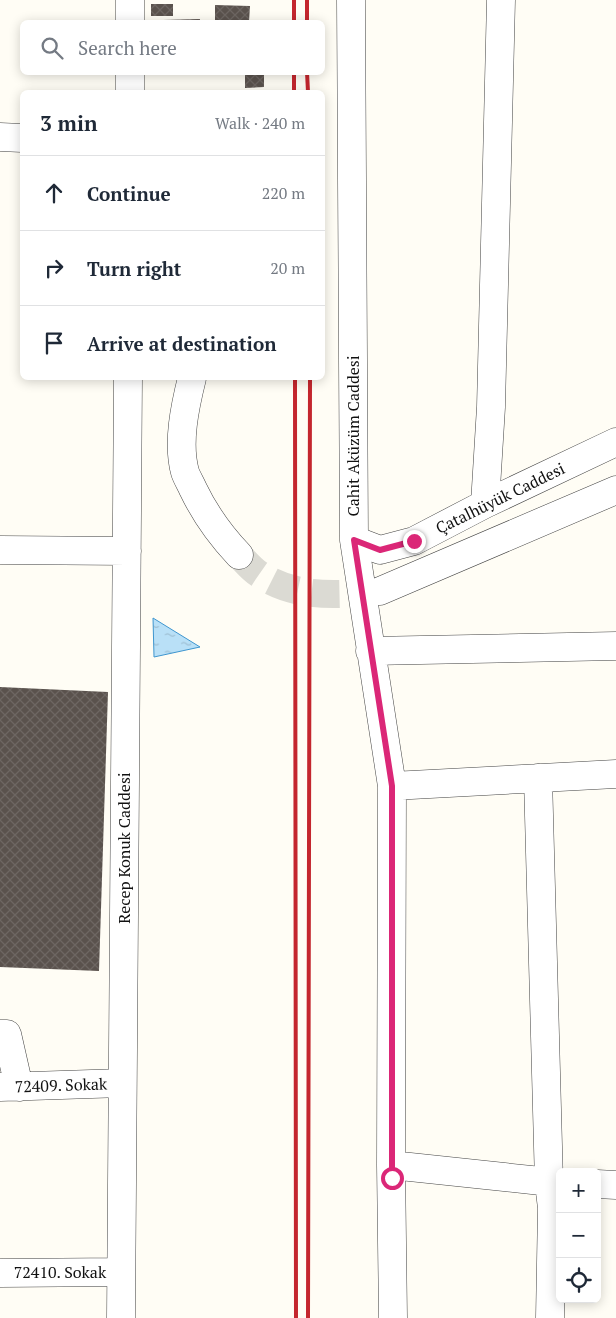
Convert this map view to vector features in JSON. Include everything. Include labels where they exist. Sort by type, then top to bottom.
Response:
[{"type":"street","points":[[130,0],[130,20]]},
{"type":"street","name":"Cahit Aküzüm Caddesi","points":[[351,0],[354,540],[392,786],[391,1165],[393,1318]]},
{"type":"street","points":[[485,504],[491,407],[501,0]]},
{"type":"street","points":[[130,75],[130,90]]},
{"type":"street","points":[[0,137],[20,138]]},
{"type":"street","name":"Recep Konuk Caddesi","points":[[121,1318],[128,380]]},
{"type":"street","points":[[191,380],[186,401],[182,440],[185,472],[199,502],[218,532],[239,555]]},
{"type":"street","name":"Çatalhüyük Caddesi","points":[[354,540],[380,550],[414,541],[485,504],[616,442]]},
{"type":"street","points":[[380,591],[616,490]]},
{"type":"street","points":[[0,550],[127,551]]},
{"type":"street","points":[[370,651],[616,646]]},
{"type":"street","points":[[392,786],[616,774]]},
{"type":"street","points":[[538,778],[555,1183],[552,1208],[550,1318]]},
{"type":"street","points":[[0,1034],[7,1034],[9,1087]]},
{"type":"street","name":"72409. Sokak","points":[[9,1087],[122,1084]]},
{"type":"street","points":[[391,1165],[555,1183]]},
{"type":"street","points":[[601,1184],[616,1185]]},
{"type":"street","name":"72410. Sokak","points":[[0,1273],[121,1272]]},
{"type":"water","points":[[153,618],[200,647],[154,657]]},
{"type":"building","points":[[151,4],[173,4],[173,16],[151,16]]},
{"type":"building","points":[[215,5],[250,6],[249,20],[215,20]]},
{"type":"building","points":[[200,19],[200,20],[163,20]]},
{"type":"building","points":[[245,75],[264,75],[264,87],[245,88]]},
{"type":"building","points":[[0,687],[108,692],[99,971],[0,967]]},
{"type":"tunnel","points":[[239,555],[259,574],[287,588],[333,594],[380,591]]},
{"type":"railway","points":[[294,0],[294,20]]},
{"type":"railway","points":[[307,0],[307,20]]},
{"type":"railway","points":[[294,75],[294,90]]},
{"type":"railway","points":[[307,75],[308,90]]},
{"type":"railway","points":[[295,380],[296,1318]]},
{"type":"railway","points":[[308,1318],[310,380]]},
{"type":"route","points":[[392,1178],[392,786],[354,540],[380,550],[414,541]]}]
